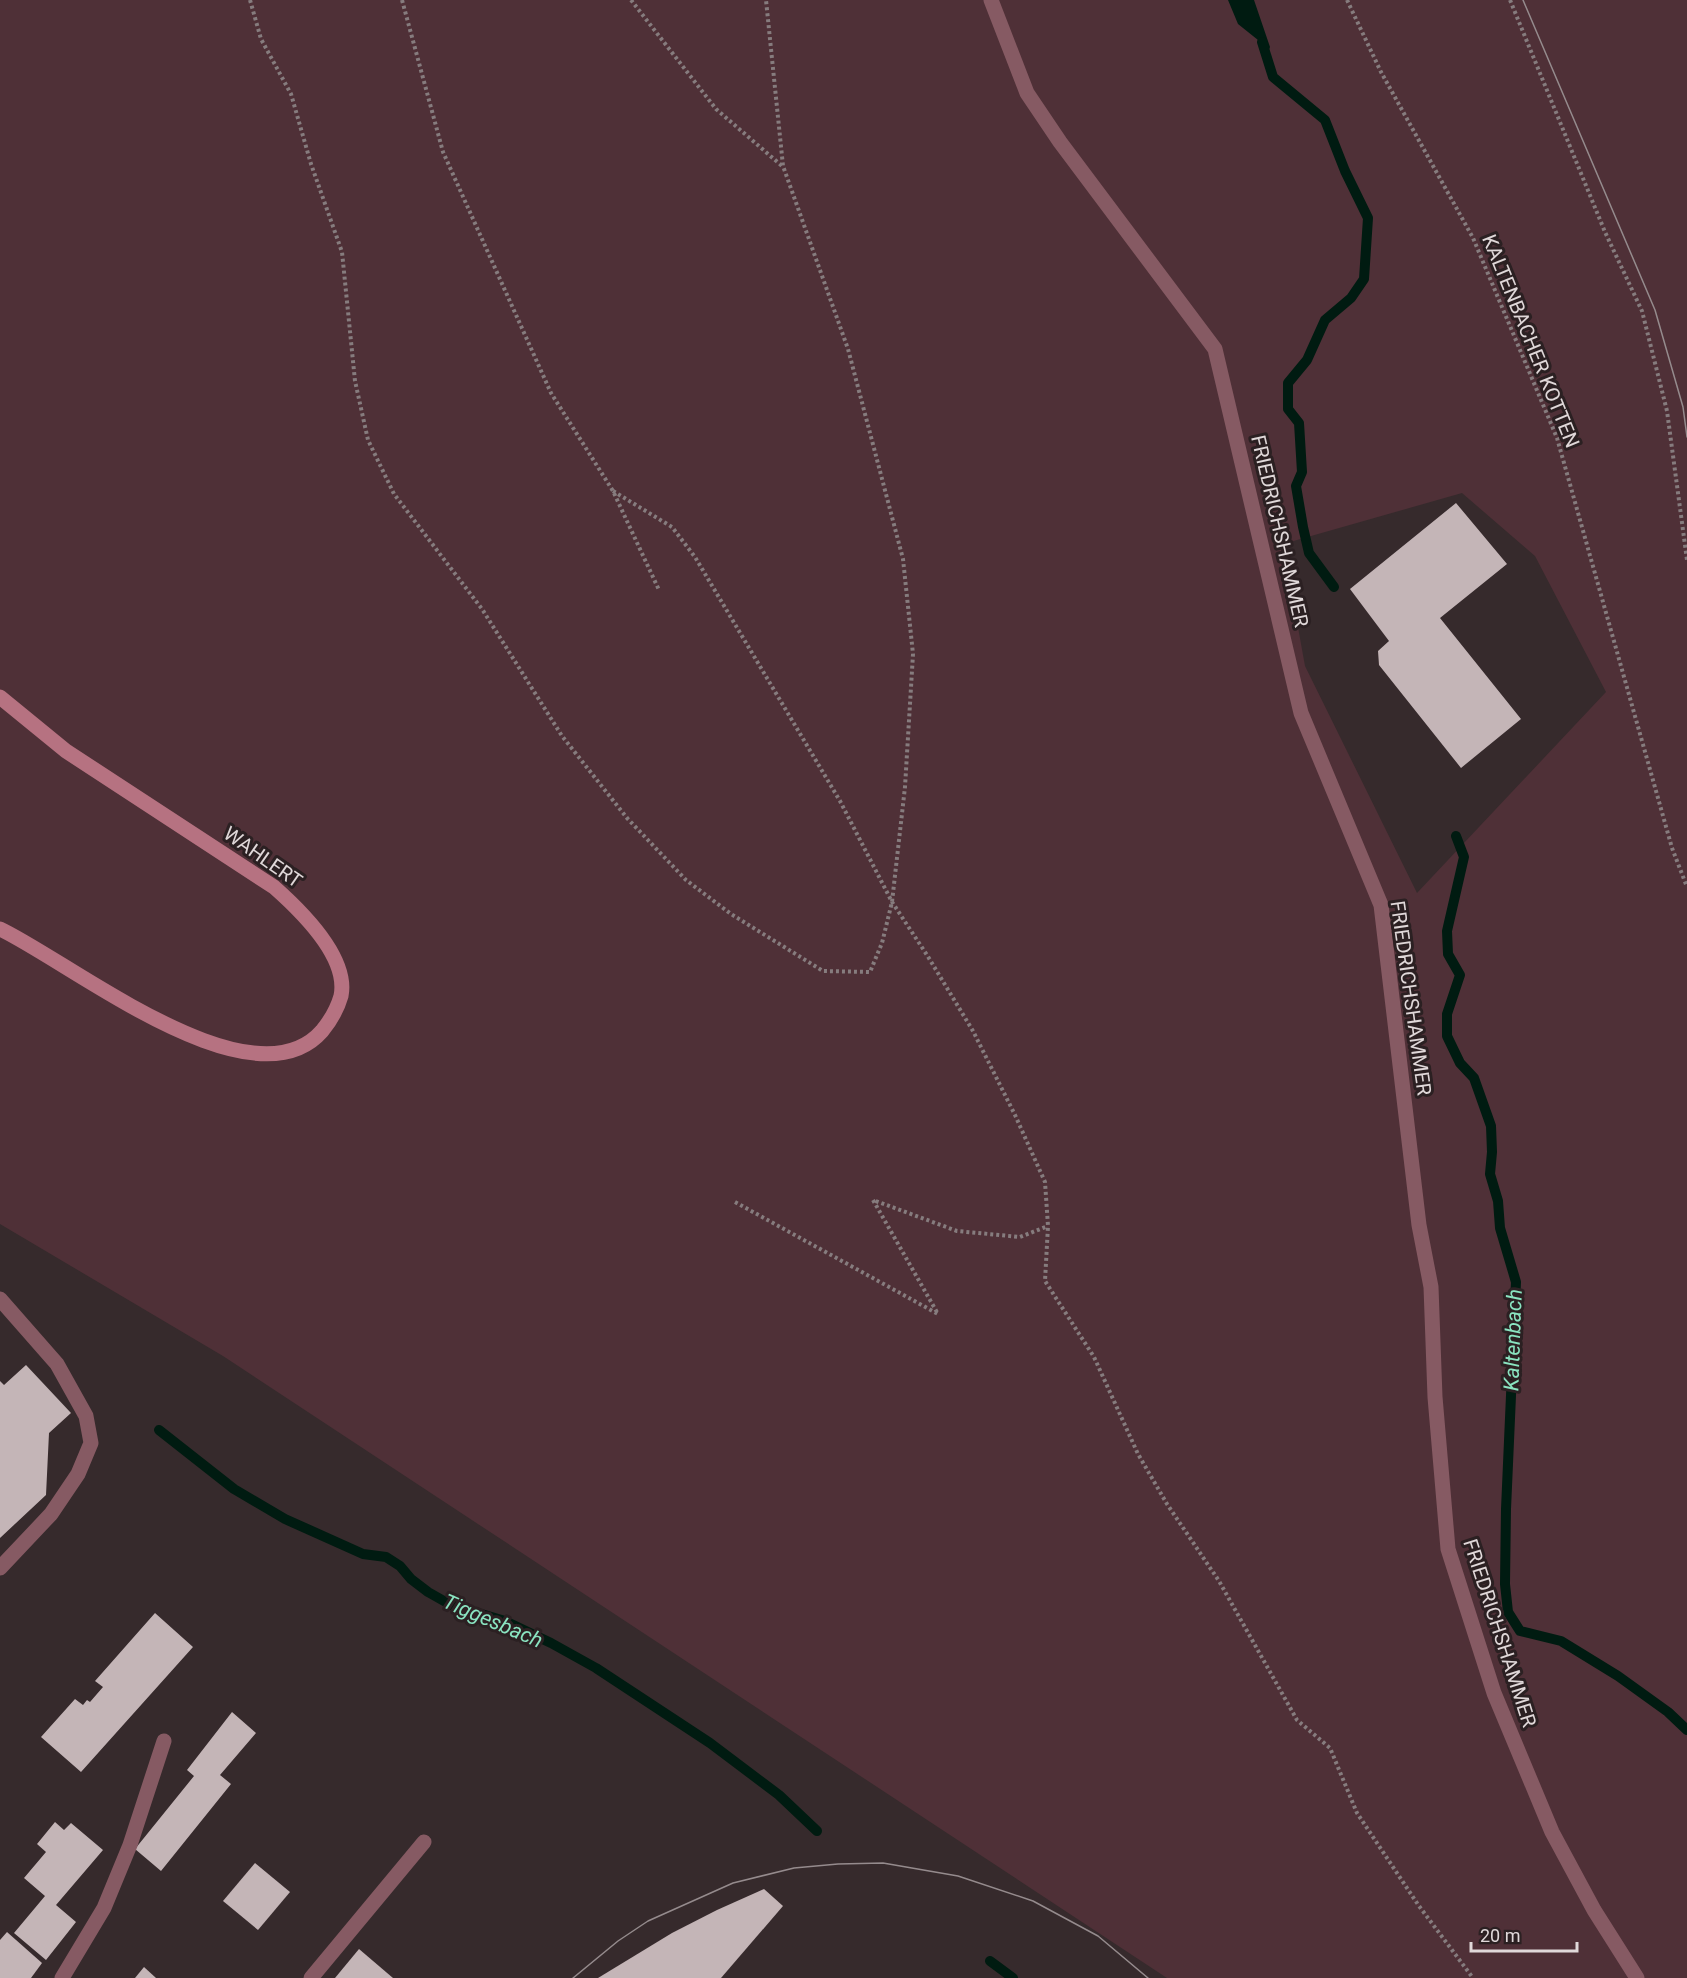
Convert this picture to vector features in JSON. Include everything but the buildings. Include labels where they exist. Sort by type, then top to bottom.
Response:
[{"type":"main road","name":"WAHLERT","points":[[0,697],[66,751],[274,887],[301,910],[327,944],[339,969],[341,993],[334,1016],[314,1040],[295,1051],[272,1055],[242,1052],[203,1041],[162,1023],[0,929]]},
{"type":"street","name":"FRIEDRICHSHAMMER","points":[[991,0],[1028,93],[1060,142],[1215,349],[1301,712],[1381,905],[1419,1225],[1431,1287],[1435,1397],[1448,1549],[1494,1693],[1552,1832],[1594,1910],[1637,1978]]},
{"type":"street","points":[[0,1299],[57,1364],[86,1416],[91,1443],[78,1474],[51,1514],[0,1568]]},
{"type":"street","points":[[62,1978],[104,1908],[130,1845],[164,1741]]},
{"type":"street","points":[[311,1978],[424,1842]]},
{"type":"path","points":[[250,0],[261,39],[291,94],[311,164],[342,252],[355,381],[368,440],[394,494],[482,609],[562,736],[627,818],[686,880],[731,914],[823,971],[870,972],[882,943],[892,902],[905,787],[913,654],[903,559],[848,349],[783,166],[766,0]]},
{"type":"path","points":[[402,0],[443,152],[551,393],[613,491],[659,590]]},
{"type":"path","points":[[631,0],[716,109],[783,166]]},
{"type":"path","name":"KALTENBACHER KOTTEN","points":[[1347,0],[1381,72],[1473,238],[1557,438],[1669,837],[1687,887]]},
{"type":"path","points":[[1510,0],[1605,232],[1642,311],[1667,411],[1687,560]]},
{"type":"path","points":[[613,491],[672,527],[695,557],[840,801],[892,902],[973,1031],[1015,1115],[1045,1182],[1048,1226],[1045,1281],[1094,1357],[1138,1454],[1167,1504],[1219,1581],[1297,1720],[1330,1748],[1357,1813],[1419,1906],[1473,1978]]},
{"type":"path","points":[[735,1202],[938,1314],[873,1200],[957,1231],[1020,1237],[1048,1226]]},
{"type":"shaded area","points":[[0,0],[1687,0],[1687,1978],[1167,1978],[223,1356],[0,1224]],"holes":[[[1462,493],[1535,556],[1606,692],[1417,893],[1305,666],[1283,544]]]},
{"type":"shaded area","points":[[1228,0],[1254,0],[1270,47],[1267,55],[1258,40],[1238,24]]},
{"type":"waterway","name":"Kaltenbach","points":[[1262,42],[1273,77],[1325,120],[1345,171],[1368,218],[1364,279],[1351,298],[1325,320],[1307,360],[1288,383],[1288,409],[1299,423],[1302,472],[1296,486],[1303,527],[1309,553],[1334,587]]},
{"type":"waterway","name":"Kaltenbach","points":[[1456,836],[1464,857],[1447,931],[1448,954],[1460,975],[1447,1014],[1447,1036],[1460,1063],[1474,1078],[1491,1126],[1490,1174],[1498,1201],[1500,1228],[1516,1282],[1506,1509],[1505,1584],[1508,1612],[1520,1631],[1561,1641],[1618,1676],[1668,1712],[1687,1730]]},
{"type":"waterway","name":"Tiggesbach","points":[[159,1430],[234,1489],[285,1519],[363,1554],[386,1557],[400,1566],[411,1579],[428,1592],[451,1605],[505,1621],[596,1668],[710,1743],[779,1795],[817,1831]]},
{"type":"waterway","name":"Tiggesbach","points":[[990,1961],[1013,1978]]},
{"type":"tram line","points":[[1523,0],[1655,310],[1683,407],[1687,437]]},
{"type":"tram line","points":[[573,1978],[618,1941],[648,1921],[733,1883],[794,1868],[883,1863],[958,1876],[1033,1901],[1098,1936],[1148,1978]]}]
